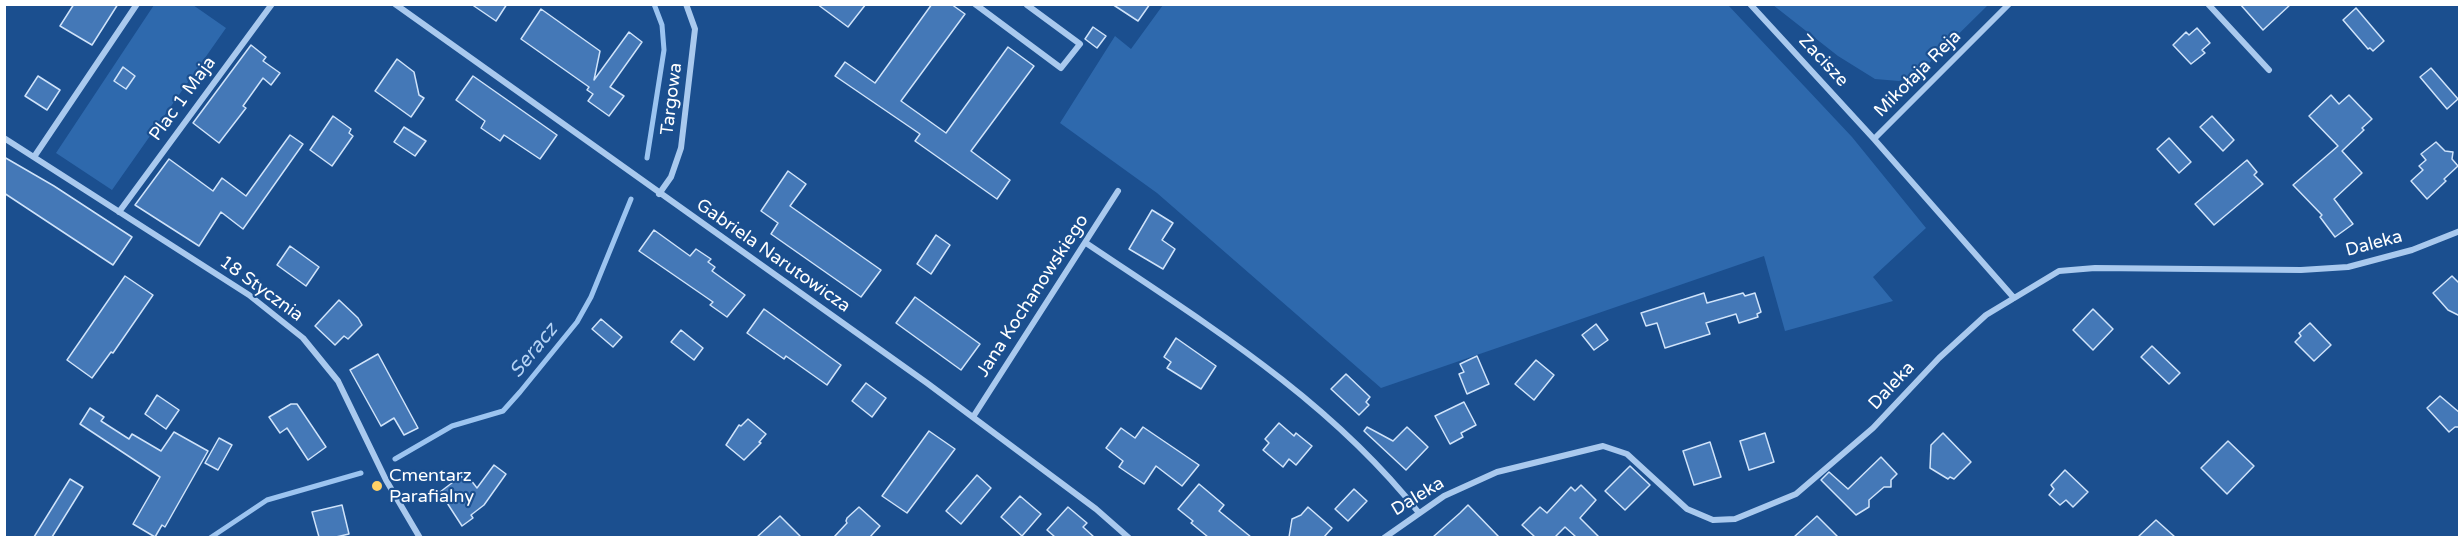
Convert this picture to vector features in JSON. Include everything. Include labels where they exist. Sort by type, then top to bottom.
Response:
[{"type":"street","points":[[34,157],[137,4]]},
{"type":"street","name":"Plac 1 Maja","points":[[119,212],[272,4]]},
{"type":"street","name":"Gabriela Narutowicza","points":[[395,4],[973,417],[1096,509],[1129,537]]},
{"type":"street","points":[[688,8],[696,4]]},
{"type":"street","points":[[975,4],[1062,68],[1080,44],[1027,5]]},
{"type":"street","name":"Zacisze","points":[[1750,4],[1874,139],[2014,298]]},
{"type":"street","name":"Mikołaja Reja","points":[[1874,139],[2009,4]]},
{"type":"street","points":[[2208,4],[2269,70]]},
{"type":"street","name":"Targowa","points":[[659,194],[671,177],[681,148],[695,28],[688,8]]},
{"type":"street","name":"18 Stycznia","points":[[4,138],[249,295],[303,338],[338,381],[386,480],[420,537]]},
{"type":"street","name":"Jana Kochanowskiego","points":[[973,417],[1118,191]]},
{"type":"street","name":"Daleka","points":[[1384,537],[1444,496],[1497,472],[1603,446],[1627,454],[1687,509],[1713,520],[1735,519],[1796,494],[1873,428],[1939,358],[1986,315],[2059,271],[2095,268],[2301,270],[2348,267],[2412,250],[2460,231]]},
{"type":"street","points":[[1086,243],[1264,364],[1345,433],[1392,478],[1419,513]]},
{"type":"shaded area","points":[[154,5],[193,5],[226,28],[112,190],[56,153]]},
{"type":"shaded area","points":[[1163,5],[1728,5],[1852,137],[1926,228],[1873,277],[1893,301],[1785,331],[1764,256],[1381,388],[1157,193],[1060,123],[1115,36],[1131,49]]},
{"type":"shaded area","points":[[1773,5],[1988,5],[1917,75],[1899,81],[1875,79],[1838,56]]},
{"type":"building","points":[[74,4],[118,4],[92,45],[60,26]]},
{"type":"building","points":[[471,4],[507,4],[496,21]]},
{"type":"building","points":[[817,4],[866,4],[848,27]]},
{"type":"building","points":[[932,4],[951,4],[965,14],[901,101],[946,133],[1008,47],[1034,66],[971,151],[1010,180],[997,199],[915,141],[920,134],[835,76],[845,62],[875,83]]},
{"type":"building","points":[[1112,4],[1150,4],[1138,21]]},
{"type":"building","points":[[2240,4],[2291,4],[2263,30]]},
{"type":"building","points":[[2356,8],[2384,41],[2373,51],[2368,49],[2343,20]]},
{"type":"building","points":[[541,9],[600,51],[594,80],[629,32],[642,42],[610,87],[624,96],[609,116],[588,101],[593,94],[587,90],[589,87],[521,39]]},
{"type":"building","points":[[1093,27],[1106,36],[1097,48],[1085,39]]},
{"type":"building","points":[[2197,28],[2210,43],[2202,50],[2205,53],[2191,64],[2173,45],[2186,32],[2189,35]]},
{"type":"building","points":[[251,45],[266,57],[263,61],[280,73],[271,85],[263,78],[243,106],[246,108],[219,143],[193,123]]},
{"type":"building","points":[[397,59],[414,72],[419,95],[424,98],[411,117],[375,91]]},
{"type":"building","points":[[123,67],[135,76],[126,89],[114,81]]},
{"type":"building","points":[[2431,68],[2458,99],[2447,109],[2420,77]]},
{"type":"building","points":[[38,76],[60,90],[47,110],[25,96]]},
{"type":"building","points":[[473,76],[557,135],[540,159],[504,135],[500,141],[481,128],[485,121],[456,100]]},
{"type":"building","points":[[2331,95],[2339,104],[2349,95],[2372,119],[2342,151],[2362,173],[2334,199],[2353,224],[2335,237],[2320,217],[2322,215],[2293,185],[2338,146],[2309,116]]},
{"type":"building","points":[[333,116],[351,129],[349,133],[353,136],[332,166],[310,150]]},
{"type":"building","points":[[2212,116],[2234,140],[2223,151],[2200,127]]},
{"type":"building","points":[[404,127],[426,141],[415,156],[394,142]]},
{"type":"building","points":[[290,135],[303,144],[243,229],[221,212],[199,246],[135,205],[169,159],[213,191],[222,178],[246,196]]},
{"type":"building","points":[[2169,138],[2191,162],[2179,173],[2157,149]]},
{"type":"building","points":[[2436,142],[2445,151],[2453,152],[2452,159],[2458,166],[2427,199],[2411,181],[2423,170],[2419,166],[2426,160],[2421,154]]},
{"type":"building","points":[[4,157],[54,186],[132,237],[113,265],[4,193]]},
{"type":"building","points":[[2247,160],[2257,172],[2254,175],[2263,184],[2214,225],[2195,204]]},
{"type":"building","points":[[788,171],[806,184],[790,206],[881,270],[861,297],[771,234],[778,223],[761,211]]},
{"type":"building","points":[[1152,210],[1173,223],[1162,240],[1175,249],[1163,269],[1129,249]]},
{"type":"building","points":[[654,230],[690,256],[696,249],[711,259],[708,262],[715,267],[712,271],[745,295],[727,317],[710,305],[713,302],[639,251]]},
{"type":"building","points":[[936,235],[950,245],[931,274],[917,264]]},
{"type":"building","points":[[290,246],[319,267],[306,286],[277,265]]},
{"type":"building","points":[[125,276],[153,295],[113,353],[111,352],[92,378],[67,360]]},
{"type":"building","points":[[2452,276],[2460,284],[2460,316],[2448,310],[2433,293]]},
{"type":"building","points":[[1704,293],[1707,303],[1743,293],[1745,296],[1755,293],[1761,312],[1757,314],[1758,317],[1739,323],[1736,314],[1706,323],[1710,334],[1665,348],[1657,323],[1646,326],[1641,313]]},
{"type":"building","points":[[915,297],[980,344],[961,370],[896,323]]},
{"type":"building","points":[[339,300],[362,325],[348,339],[344,336],[335,345],[315,326]]},
{"type":"building","points":[[764,309],[841,365],[827,385],[786,356],[784,359],[747,333]]},
{"type":"building","points":[[2093,309],[2113,329],[2093,350],[2073,330]]},
{"type":"building","points":[[601,319],[622,337],[613,347],[592,329]]},
{"type":"building","points":[[2310,323],[2331,345],[2314,361],[2295,342],[2301,336],[2299,333]]},
{"type":"building","points":[[1596,324],[1608,340],[1594,350],[1582,335]]},
{"type":"building","points":[[681,330],[703,348],[694,360],[671,342]]},
{"type":"building","points":[[1176,338],[1216,366],[1201,389],[1167,368],[1171,362],[1164,357]]},
{"type":"building","points":[[2152,346],[2180,373],[2169,384],[2141,357]]},
{"type":"building","points":[[378,354],[418,428],[404,435],[394,418],[381,426],[350,370]]},
{"type":"building","points":[[1477,356],[1489,384],[1467,394],[1459,374],[1464,372],[1460,364]]},
{"type":"building","points":[[1536,360],[1554,375],[1534,400],[1515,384]]},
{"type":"building","points":[[1346,374],[1370,397],[1366,402],[1369,405],[1359,415],[1331,389]]},
{"type":"building","points":[[866,383],[886,398],[872,417],[852,401]]},
{"type":"building","points":[[157,395],[179,410],[166,429],[145,414]]},
{"type":"building","points":[[2440,396],[2460,413],[2460,427],[2455,427],[2449,432],[2427,408]]},
{"type":"building","points":[[1464,402],[1476,425],[1461,433],[1463,437],[1450,444],[1435,416]]},
{"type":"building","points":[[291,404],[297,404],[326,447],[308,460],[287,428],[280,433],[269,417]]},
{"type":"building","points":[[90,408],[104,417],[101,421],[129,439],[132,434],[161,451],[174,432],[208,451],[165,527],[162,525],[155,537],[133,524],[160,477],[80,424]]},
{"type":"building","points":[[748,419],[766,434],[759,442],[761,443],[744,460],[726,445],[739,425],[741,426]]},
{"type":"building","points":[[1279,423],[1294,436],[1296,433],[1312,446],[1296,465],[1289,459],[1283,467],[1263,450],[1269,443],[1265,439]]},
{"type":"building","points":[[1143,427],[1199,465],[1182,486],[1156,466],[1144,484],[1119,467],[1123,461],[1106,448],[1121,428],[1135,438]]},
{"type":"building","points":[[1367,427],[1393,441],[1407,427],[1428,447],[1406,470],[1364,431]]},
{"type":"building","points":[[929,431],[955,449],[907,513],[882,496]]},
{"type":"building","points":[[1765,433],[1774,462],[1749,470],[1740,441]]},
{"type":"building","points":[[1943,433],[1971,462],[1954,479],[1950,477],[1948,479],[1930,468],[1931,445]]},
{"type":"building","points":[[219,438],[232,445],[218,470],[205,463]]},
{"type":"building","points":[[2228,441],[2254,466],[2227,494],[2201,468]]},
{"type":"building","points":[[1710,442],[1721,477],[1694,485],[1683,451]]},
{"type":"building","points":[[1881,457],[1897,474],[1891,480],[1891,487],[1884,487],[1869,500],[1869,507],[1856,515],[1821,480],[1829,472],[1848,489]]},
{"type":"building","points":[[494,465],[506,474],[484,505],[471,515],[473,518],[462,526],[440,492],[461,476],[466,482],[470,479],[477,488]]},
{"type":"building","points":[[1630,466],[1650,485],[1625,510],[1605,491]]},
{"type":"building","points":[[2065,470],[2088,492],[2073,507],[2066,500],[2060,505],[2049,495],[2054,489],[2051,485]]},
{"type":"building","points":[[977,475],[991,488],[961,524],[946,511]]},
{"type":"building","points":[[70,479],[83,487],[52,537],[34,537]]},
{"type":"building","points":[[1199,484],[1224,505],[1219,511],[1251,537],[1208,537],[1191,523],[1193,521],[1178,509]]},
{"type":"building","points":[[1581,485],[1596,500],[1580,518],[1599,537],[1576,537],[1565,527],[1555,537],[1535,537],[1522,525],[1540,507],[1547,513],[1571,487],[1575,491]]},
{"type":"building","points":[[1354,489],[1367,501],[1348,521],[1335,509]]},
{"type":"building","points":[[1020,496],[1041,514],[1022,536],[1001,517]]},
{"type":"building","points":[[342,505],[349,534],[319,537],[312,512]]},
{"type":"building","points":[[1468,505],[1499,537],[1433,537],[1460,513]]},
{"type":"building","points":[[859,507],[880,526],[870,537],[834,537],[847,523],[847,518]]},
{"type":"building","points":[[1068,507],[1087,523],[1083,527],[1094,537],[1055,537],[1047,530]]},
{"type":"building","points":[[1308,507],[1332,528],[1324,537],[1289,537],[1292,519],[1301,515]]},
{"type":"building","points":[[780,516],[801,537],[757,537]]},
{"type":"building","points":[[1817,516],[1838,537],[1794,537]]},
{"type":"building","points":[[2156,520],[2175,537],[2138,537]]},
{"type":"waterway","name":"Seracz","points":[[647,158],[664,50],[662,25],[654,4]]},
{"type":"waterway","name":"Seracz","points":[[395,459],[452,426],[503,411],[577,322],[591,297],[631,199]]},
{"type":"waterway","name":"Seracz","points":[[210,538],[267,500],[361,473]]},
{"type":"place","name":"Cmentarz Parafialny","points":[[377,486]]}]
